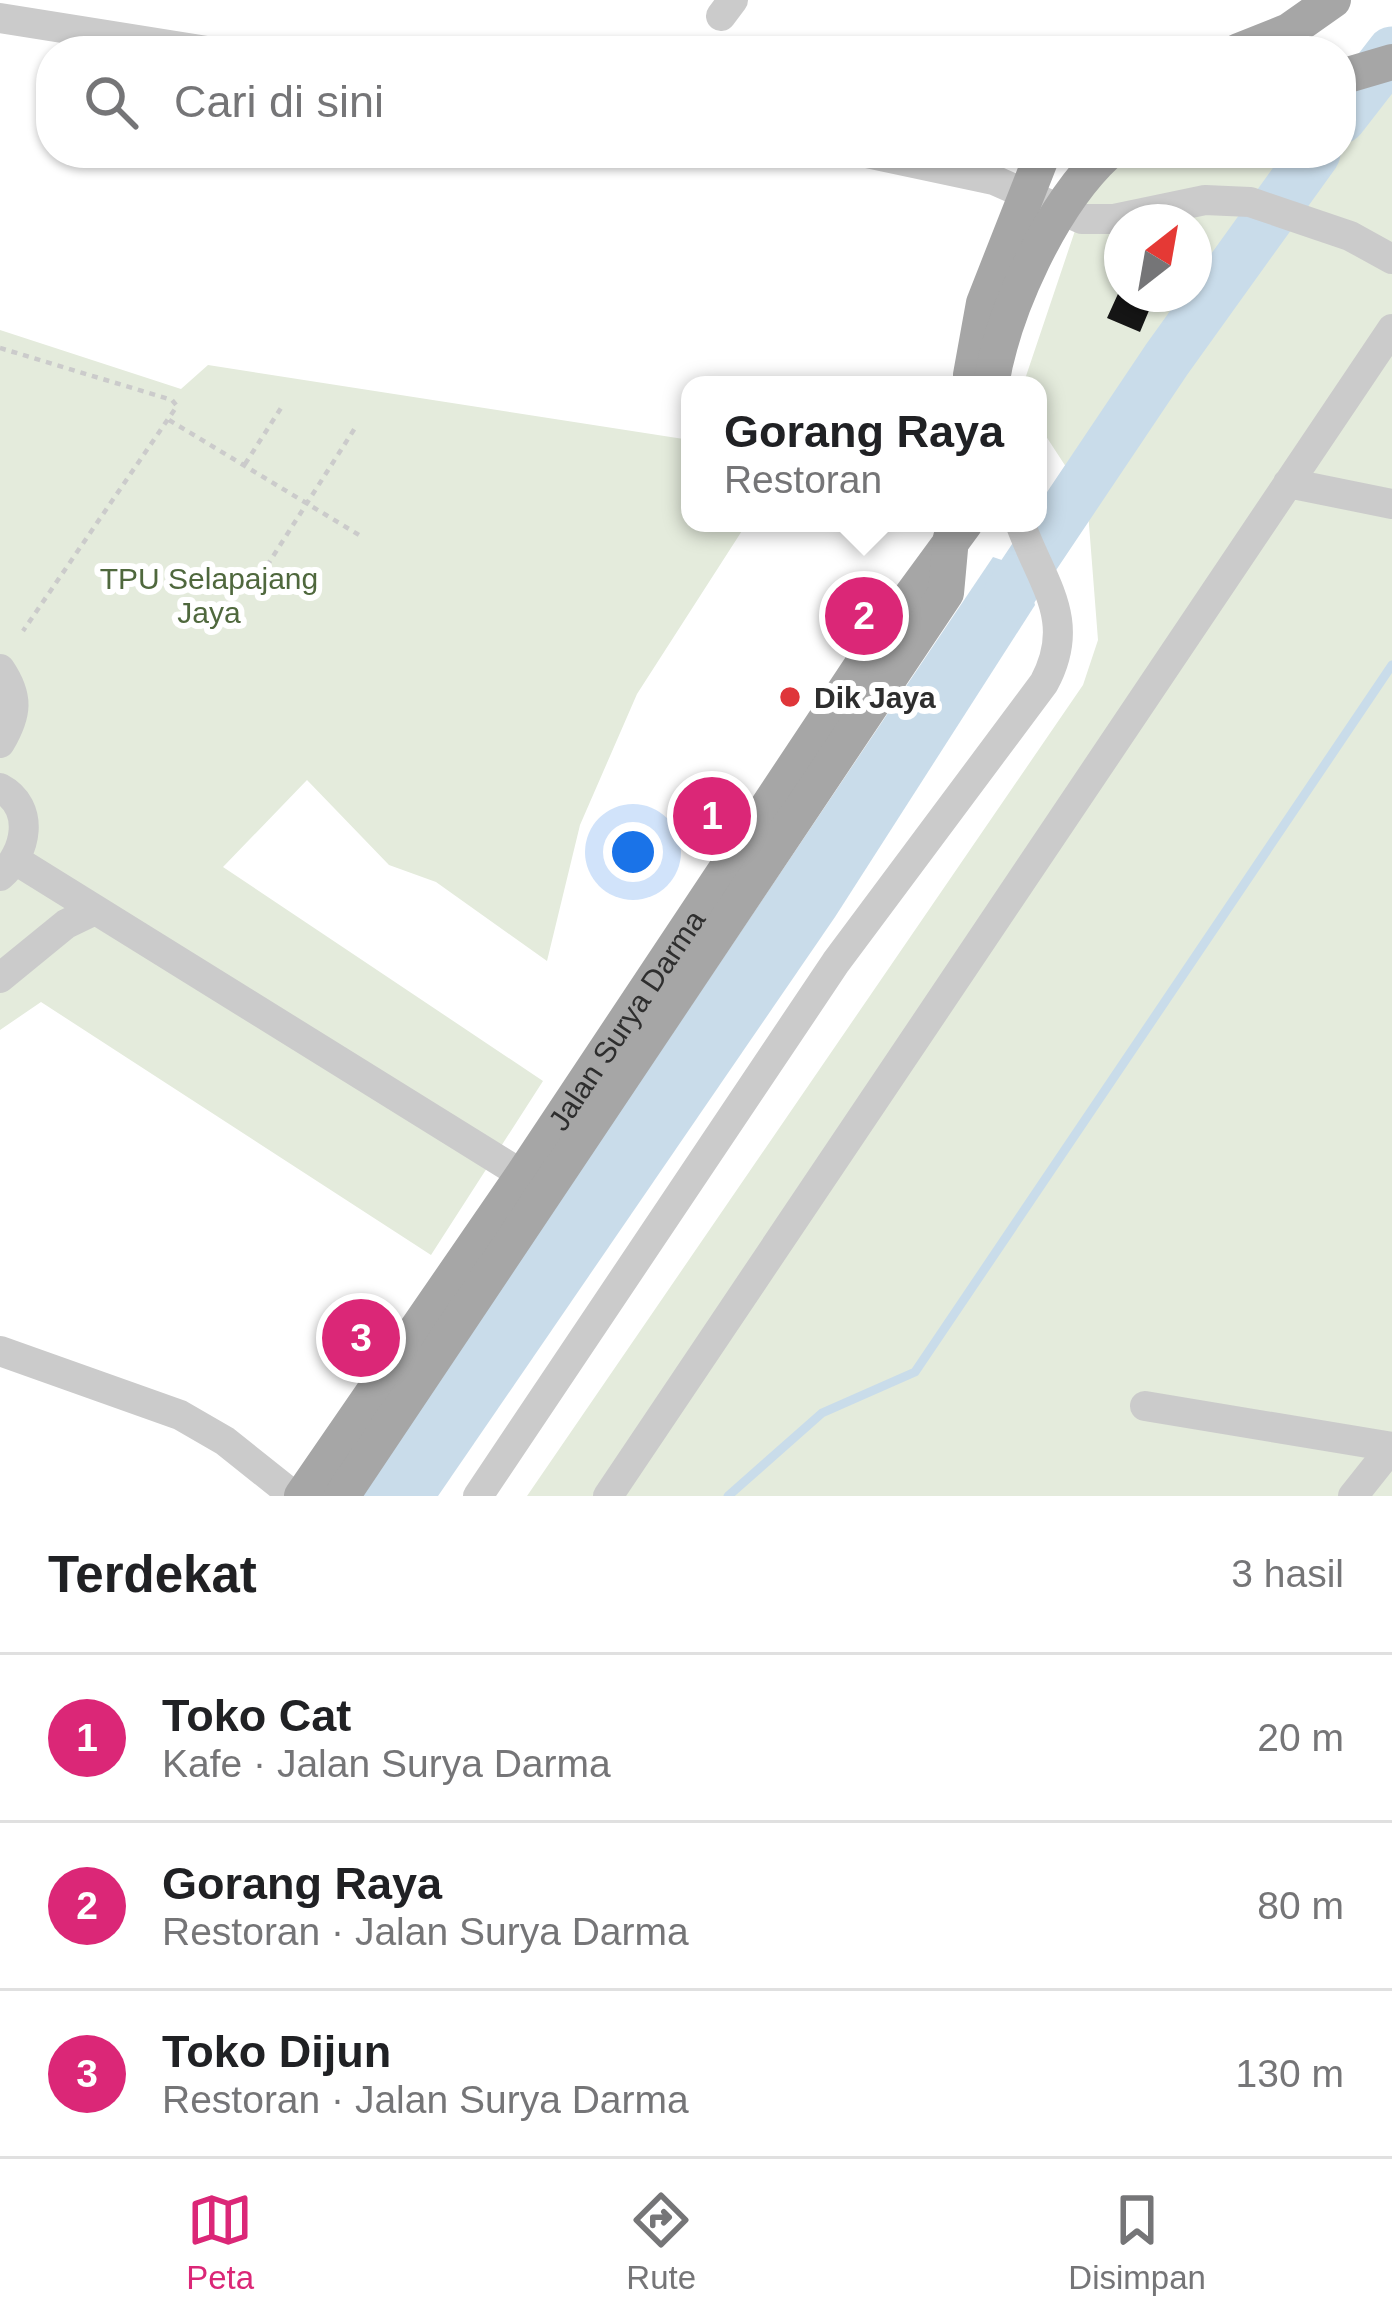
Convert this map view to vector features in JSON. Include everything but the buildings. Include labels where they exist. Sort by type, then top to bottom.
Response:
[{"type":"main road","points":[[1276,36],[1333,0]]},
{"type":"main road","points":[[1356,72],[1392,62]]},
{"type":"main road","points":[[972,376],[984,303],[1037,168]]},
{"type":"main road","points":[[993,376],[996,355],[1059,208],[1094,168]]},
{"type":"main road","name":"Jalan Surya Darma","points":[[342,1496],[861,667],[955,532]]},
{"type":"main road","name":"Jalan Surya Darma","points":[[298,1496],[535,1183]]},
{"type":"street","points":[[0,18],[113,36]]},
{"type":"street","points":[[938,168],[994,180],[1082,219],[1114,219],[1204,200],[1250,202],[1392,259]]},
{"type":"street","points":[[608,1496],[1392,328]]},
{"type":"street","points":[[1288,482],[1392,504]]},
{"type":"street","points":[[478,1496],[836,962],[1044,683],[1058,658],[1062,631],[1023,532]]},
{"type":"street","points":[[0,669],[16,692],[13,722],[0,743]]},
{"type":"street","points":[[0,788],[12,794],[26,827],[9,868],[95,910],[535,1183]]},
{"type":"street","points":[[0,978],[66,924],[95,910]]},
{"type":"street","points":[[0,1351],[181,1415],[225,1441],[298,1496]]},
{"type":"street","points":[[1145,1406],[1392,1447],[1353,1496]]},
{"type":"path","points":[[0,348],[172,400],[177,406],[23,632]]},
{"type":"path","points":[[244,466],[281,408]]},
{"type":"path","points":[[169,420],[364,538]]},
{"type":"path","points":[[254,586],[356,428]]},
{"type":"green space","points":[[1392,79],[1392,1496],[527,1496],[1083,685],[1098,640],[1087,499],[1047,438],[1047,376],[1026,376],[1085,201],[1103,168],[1356,168],[1356,89]]},
{"type":"green space","name":"TPU Selapajang Jaya","points":[[0,330],[181,389],[208,365],[681,439],[681,532],[741,532],[637,694],[580,825],[547,961],[436,882],[389,865],[307,780],[223,867],[543,1081],[431,1255],[41,1002],[0,1030]]},
{"type":"water","points":[[993,557],[1025,568],[1035,605],[835,917],[438,1496],[361,1496]]},
{"type":"waterway","points":[[1356,99],[1392,52]]},
{"type":"waterway","points":[[1008,596],[1167,359],[1304,168]]},
{"type":"waterway","points":[[728,1496],[822,1413],[915,1372],[1392,665]]},
{"type":"place","name":"Gorang Raya","points":[[864,616]]},
{"type":"place","name":"Dik Jaya","points":[[790,697]]},
{"type":"place","name":"Toko Cat","points":[[712,816]]},
{"type":"place","name":"Toko Dijun","points":[[361,1338]]}]
